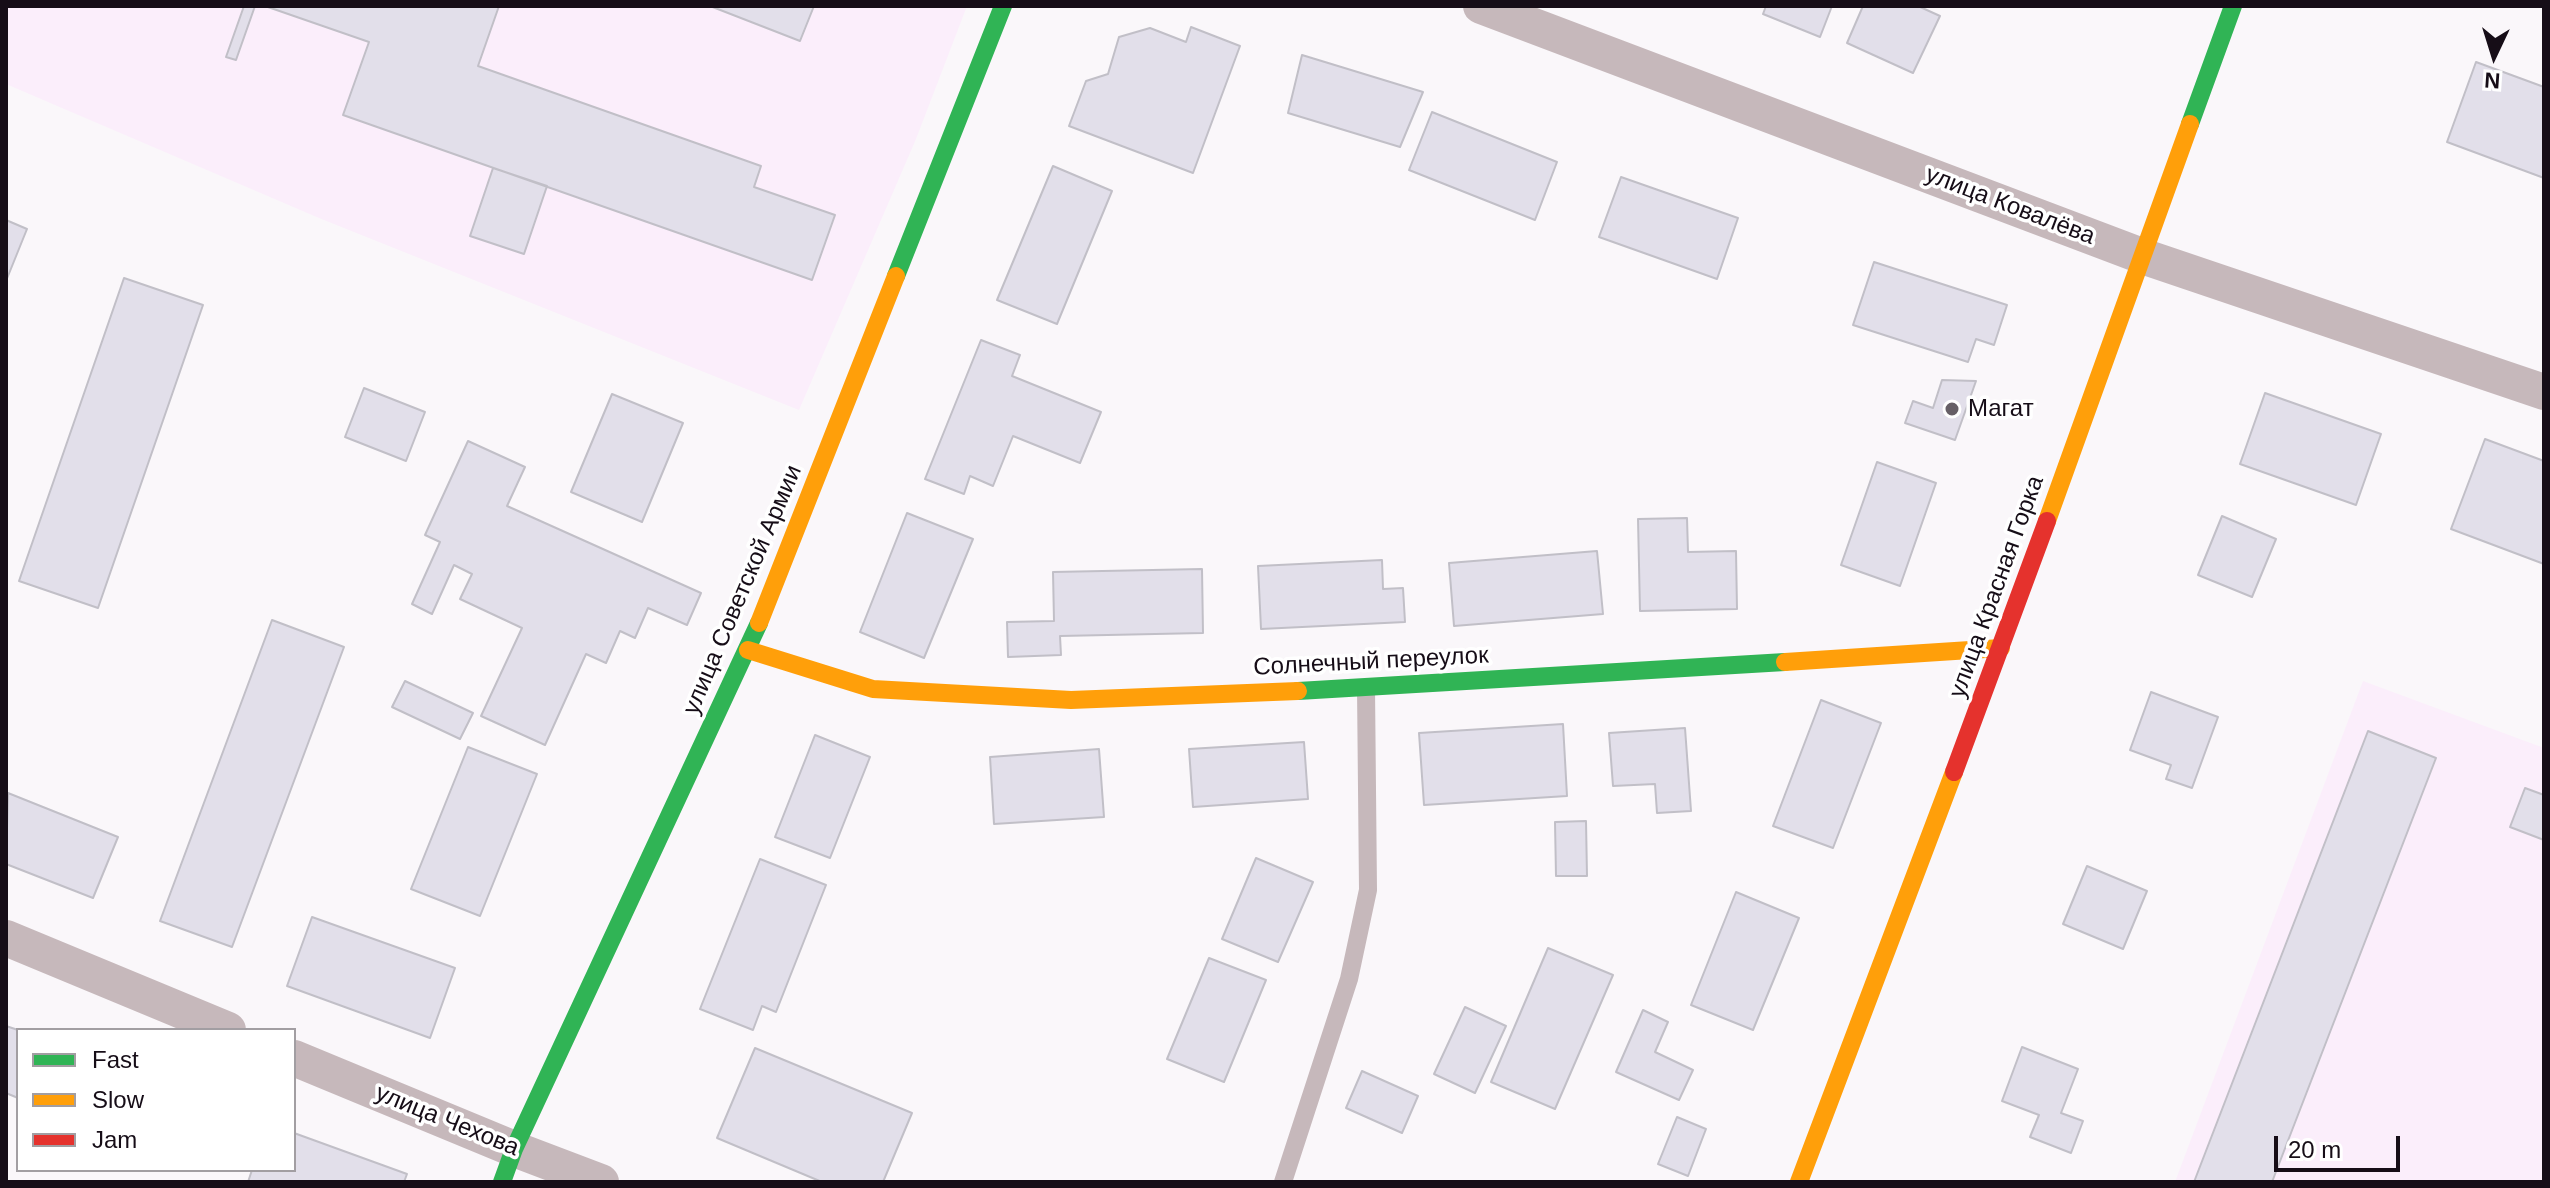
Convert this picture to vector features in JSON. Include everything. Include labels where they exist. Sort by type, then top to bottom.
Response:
[{"type":"street","name":"улица Советской Армии","points":[[508,1166],[748,650],[1003,6]]},
{"type":"street","name":"улица Ковалёва","points":[[1481,6],[2142,256],[2544,392]]},
{"type":"street","name":"улица Красная Горка","points":[[1799,1182],[2001,648],[2233,6]]},
{"type":"street","name":"Солнечный переулок","points":[[748,650],[873,689],[1071,700],[1366,688],[2001,648]]},
{"type":"street","points":[[6,938],[223,1028]]},
{"type":"street","name":"улица Чехова","points":[[296,1059],[508,1166],[601,1182]]},
{"type":"lane","points":[[1283,1182],[1349,979],[1368,890],[1366,688]]},
{"type":"shaded area","points":[[6,6],[967,6],[916,139],[799,410],[319,218],[6,84]]},
{"type":"shaded area","points":[[2363,681],[2544,748],[2544,1182],[2175,1182]]},
{"type":"building","points":[[244,6],[255,6],[236,60],[226,57]]},
{"type":"building","points":[[265,6],[499,6],[478,66],[761,166],[754,187],[835,215],[812,280],[343,115],[369,42]]},
{"type":"building","points":[[710,6],[814,6],[800,41]]},
{"type":"building","points":[[1766,6],[1832,6],[1820,37],[1763,14]]},
{"type":"building","points":[[1863,6],[1918,6],[1940,16],[1913,73],[1847,43]]},
{"type":"building","points":[[1191,27],[1240,46],[1193,173],[1069,126],[1086,81],[1108,74],[1119,37],[1150,28],[1186,42]]},
{"type":"building","points":[[1302,55],[1423,92],[1400,147],[1288,113]]},
{"type":"building","points":[[2476,62],[2544,87],[2544,178],[2447,142]]},
{"type":"building","points":[[1432,112],[1557,162],[1535,220],[1409,170]]},
{"type":"building","points":[[1053,166],[1112,191],[1057,324],[997,300]]},
{"type":"building","points":[[493,168],[547,186],[524,254],[470,236]]},
{"type":"building","points":[[1621,177],[1738,218],[1717,279],[1599,237]]},
{"type":"building","points":[[6,220],[27,229],[6,281]]},
{"type":"building","points":[[1874,262],[2007,305],[1994,345],[1976,339],[1968,362],[1853,325]]},
{"type":"building","points":[[124,278],[203,305],[98,608],[19,581]]},
{"type":"building","points":[[981,340],[1020,355],[1012,376],[1101,412],[1080,463],[1013,436],[993,486],[970,476],[964,494],[925,479]]},
{"type":"building","points":[[1942,380],[1976,381],[1955,440],[1905,423],[1913,401],[1933,408]]},
{"type":"building","points":[[364,388],[425,412],[406,461],[345,437]]},
{"type":"building","points":[[2265,393],[2381,434],[2356,505],[2240,464]]},
{"type":"building","points":[[612,394],[683,423],[642,522],[571,492]]},
{"type":"building","points":[[2485,439],[2544,461],[2544,564],[2451,529]]},
{"type":"building","points":[[468,441],[525,467],[507,506],[701,593],[687,625],[648,608],[635,638],[620,631],[606,663],[586,654],[545,745],[481,716],[522,628],[460,599],[472,574],[454,565],[432,614],[412,604],[440,542],[425,535]]},
{"type":"building","points":[[1877,462],[1936,483],[1900,586],[1841,565]]},
{"type":"building","points":[[907,513],[973,539],[924,658],[860,632]]},
{"type":"building","points":[[2222,516],[2276,539],[2252,597],[2198,575]]},
{"type":"building","points":[[1687,518],[1688,552],[1736,551],[1737,609],[1640,611],[1638,519]]},
{"type":"building","points":[[1597,551],[1603,614],[1454,626],[1449,563]]},
{"type":"building","points":[[1382,560],[1383,589],[1403,588],[1405,622],[1261,629],[1258,566]]},
{"type":"building","points":[[1202,569],[1203,633],[1060,636],[1061,655],[1008,657],[1007,622],[1054,621],[1053,572]]},
{"type":"building","points":[[272,620],[344,647],[232,947],[160,921]]},
{"type":"building","points":[[405,681],[473,713],[460,739],[392,707]]},
{"type":"building","points":[[2151,692],[2218,717],[2192,788],[2166,779],[2171,765],[2130,750]]},
{"type":"building","points":[[1821,700],[1881,723],[1833,848],[1773,826]]},
{"type":"building","points":[[1563,724],[1567,796],[1424,805],[1419,733]]},
{"type":"building","points":[[1685,728],[1691,811],[1657,813],[1655,784],[1613,786],[1609,733]]},
{"type":"building","points":[[2368,731],[2436,758],[2272,1182],[2194,1182]]},
{"type":"building","points":[[815,735],[870,757],[830,858],[775,837]]},
{"type":"building","points":[[1304,742],[1308,799],[1193,807],[1189,749]]},
{"type":"building","points":[[468,747],[537,774],[480,916],[411,889]]},
{"type":"building","points":[[1099,749],[1104,817],[994,824],[990,757]]},
{"type":"building","points":[[2525,788],[2544,795],[2544,840],[2510,827]]},
{"type":"building","points":[[8,793],[118,837],[93,898],[6,864]]},
{"type":"building","points":[[1586,821],[1587,876],[1556,876],[1555,822]]},
{"type":"building","points":[[1256,858],[1313,882],[1278,962],[1222,939]]},
{"type":"building","points":[[760,859],[826,885],[776,1012],[762,1006],[753,1030],[700,1009]]},
{"type":"building","points":[[2087,866],[2147,891],[2123,949],[2063,924]]},
{"type":"building","points":[[1736,892],[1799,918],[1753,1030],[1691,1005]]},
{"type":"building","points":[[312,917],[455,968],[430,1038],[287,986]]},
{"type":"building","points":[[1548,948],[1613,975],[1555,1109],[1491,1082]]},
{"type":"building","points":[[1209,958],[1266,980],[1224,1082],[1167,1059]]},
{"type":"building","points":[[1465,1007],[1506,1026],[1475,1093],[1434,1074]]},
{"type":"building","points":[[1643,1010],[1668,1022],[1655,1052],[1693,1070],[1679,1100],[1616,1072]]},
{"type":"building","points":[[6,1026],[16,1029],[16,1097],[6,1093]]},
{"type":"building","points":[[2022,1047],[2078,1069],[2061,1113],[2083,1121],[2071,1153],[2030,1137],[2039,1115],[2002,1101]]},
{"type":"building","points":[[755,1048],[912,1113],[883,1182],[822,1182],[717,1138]]},
{"type":"building","points":[[1362,1071],[1418,1096],[1402,1133],[1346,1108]]},
{"type":"building","points":[[1677,1117],[1706,1129],[1688,1176],[1658,1164]]},
{"type":"building","points":[[296,1134],[407,1174],[404,1182],[248,1182],[251,1172],[296,1172]]},
{"type":"traffic: fast","points":[[896,276],[1003,6]]},
{"type":"traffic: fast","points":[[2190,124],[2233,6]]},
{"type":"traffic: fast","points":[[502,1182],[514,1149],[759,623]]},
{"type":"traffic: fast","points":[[1298,691],[1785,662]]},
{"type":"traffic: slow","points":[[2047,521],[2190,124]]},
{"type":"traffic: slow","points":[[759,623],[896,276]]},
{"type":"traffic: slow","points":[[1785,662],[2001,648]]},
{"type":"traffic: slow","points":[[748,650],[873,689],[1071,700],[1298,691]]},
{"type":"traffic: slow","points":[[1799,1182],[1954,772]]},
{"type":"traffic: jam","points":[[1954,772],[2047,521]]},
{"type":"place","name":"Магат","points":[[1952,409]]}]
